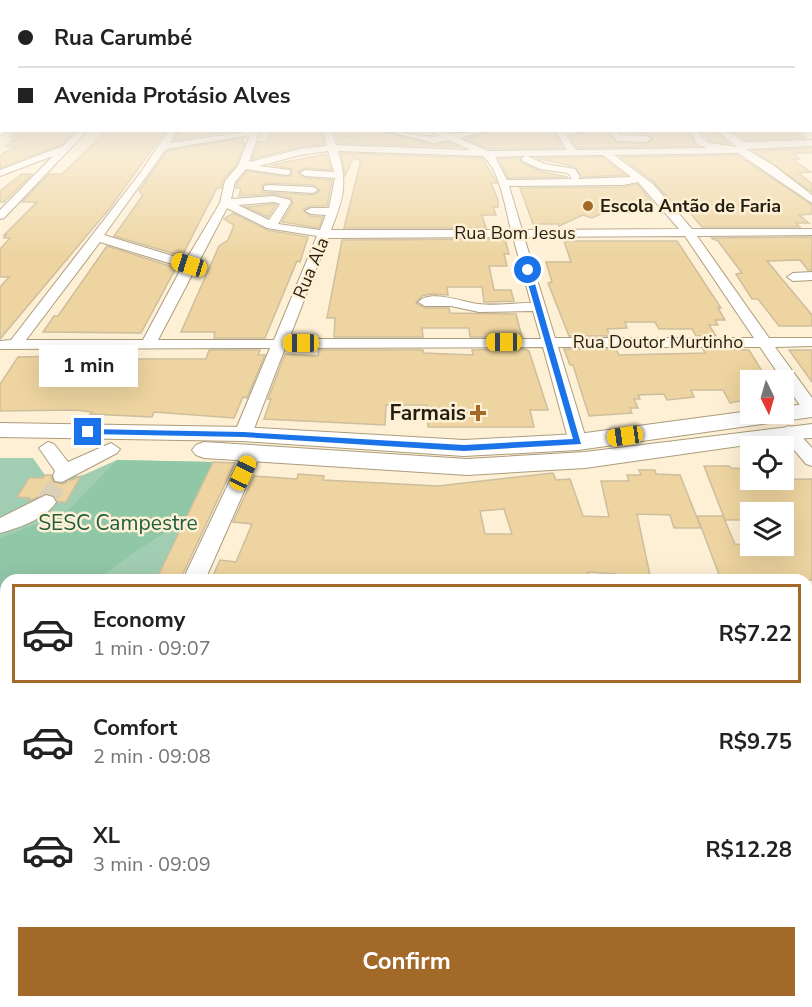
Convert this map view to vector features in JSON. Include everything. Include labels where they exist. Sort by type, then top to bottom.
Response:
[{"type":"main road","points":[[0,430],[248,444],[464,448],[578,442],[812,410]]},
{"type":"main road","points":[[0,447],[185,449],[248,444],[467,467],[585,460],[789,432],[812,431]]},
{"type":"street","points":[[0,173],[25,164]]},
{"type":"street","points":[[0,216],[52,164]]},
{"type":"street","points":[[8,345],[152,164]]},
{"type":"street","points":[[148,344],[189,265],[233,189],[230,180],[243,167],[252,164]]},
{"type":"street","name":"Rua Ala","points":[[197,573],[248,444],[278,343],[334,212],[338,199],[340,175],[337,164]]},
{"type":"street","points":[[492,164],[503,183],[578,442]]},
{"type":"street","points":[[537,164],[572,177],[593,171]]},
{"type":"street","points":[[621,164],[640,179],[688,232],[812,410]]},
{"type":"street","points":[[764,164],[812,200]]},
{"type":"street","points":[[243,167],[285,172]]},
{"type":"street","points":[[306,173],[340,175]]},
{"type":"street","points":[[503,183],[572,177],[640,179]]},
{"type":"street","points":[[261,188],[313,190]]},
{"type":"street","points":[[225,203],[274,199],[286,202],[271,226]]},
{"type":"street","points":[[321,199],[338,199]]},
{"type":"street","name":"Rua Bom Jesus","points":[[225,203],[271,226],[326,234],[812,232]]},
{"type":"street","points":[[310,211],[334,212]]},
{"type":"street","points":[[96,237],[189,265]]},
{"type":"street","points":[[793,277],[812,276]]},
{"type":"street","points":[[426,302],[451,302],[479,308],[538,307]]},
{"type":"street","name":"Rua Doutor Murtinho","points":[[8,345],[812,342]]},
{"type":"street","points":[[789,432],[812,460]]},
{"type":"street","points":[[48,448],[63,473],[111,449]]},
{"type":"street","points":[[0,526],[29,514],[46,502]]},
{"type":"green space","name":"SESC Campestre","points":[[0,458],[33,458],[45,475],[81,476],[117,460],[213,462],[159,574],[0,574]]},
{"type":"green space","points":[[117,460],[213,462],[185,520],[105,574],[0,574],[0,538],[65,514]]},
{"type":"building","points":[[72,164],[142,164],[110,208],[0,339],[0,287],[9,277],[0,277],[0,249],[10,238],[3,236],[37,202],[22,202],[49,174],[62,174]]},
{"type":"building","points":[[158,164],[236,164],[223,180],[221,188],[217,188],[182,256],[114,236],[143,195],[139,191]]},
{"type":"building","points":[[329,164],[331,170],[305,168],[298,172],[305,178],[332,180],[327,206],[311,206],[303,210],[310,216],[323,217],[319,228],[282,222],[293,203],[291,198],[274,194],[239,196],[241,188],[236,188],[237,183],[247,171],[287,177],[292,175],[292,169],[271,165]],"holes":[[[268,183],[313,185],[320,191],[313,195],[262,192],[262,185]]]},
{"type":"building","points":[[343,164],[350,164],[345,176]]},
{"type":"building","points":[[360,164],[486,164],[497,183],[491,183],[498,200],[498,207],[493,207],[496,215],[482,215],[486,228],[344,228]]},
{"type":"building","points":[[501,164],[524,164],[539,171],[568,177],[508,178]]},
{"type":"building","points":[[562,164],[611,164],[625,175],[582,177],[575,167]]},
{"type":"building","points":[[630,164],[750,164],[812,205],[812,214],[799,215],[809,223],[796,223],[800,227],[702,227],[680,201],[671,201],[654,182]]},
{"type":"building","points":[[772,164],[799,164],[811,172],[799,173],[812,184],[812,192]]},
{"type":"building","points":[[22,174],[32,174],[4,202],[0,202],[0,191]]},
{"type":"building","points":[[637,184],[652,202],[643,202],[630,208],[620,205],[592,218],[583,215],[559,226],[558,224],[533,224],[520,188],[623,187]]},
{"type":"building","points":[[276,205],[268,217],[246,207]]},
{"type":"building","points":[[233,213],[267,230],[308,237],[300,262],[297,261],[265,338],[214,338],[215,332],[181,332],[219,246],[228,240],[234,225],[224,219]]},
{"type":"building","points":[[812,237],[812,270],[808,270],[800,260],[767,261],[812,315],[812,326],[779,326],[758,299],[752,299],[736,274],[742,273],[718,241],[711,238]]},
{"type":"building","points":[[505,239],[509,254],[504,254],[507,266],[489,266],[494,290],[511,290],[514,301],[484,302],[482,287],[447,287],[448,295],[422,296],[416,303],[425,308],[449,308],[450,313],[516,314],[522,337],[470,337],[469,328],[422,328],[423,337],[334,337],[335,318],[327,318],[342,240]]},
{"type":"building","points":[[564,241],[677,241],[721,308],[718,308],[725,320],[715,320],[718,325],[709,325],[716,336],[696,336],[692,329],[659,329],[655,322],[625,322],[627,328],[607,329],[610,336],[569,336],[548,283],[552,282],[546,262],[571,262]]},
{"type":"building","points":[[107,246],[176,268],[141,333],[43,332],[54,316],[58,316]]},
{"type":"building","points":[[525,349],[529,351],[548,410],[530,410],[534,427],[428,427],[427,405],[386,405],[385,425],[264,419],[271,399],[268,399],[285,354],[318,356],[319,350],[423,350],[424,353],[473,355],[472,350]]},
{"type":"building","points":[[564,349],[616,349],[619,355],[705,353],[703,349],[749,350],[761,370],[740,370],[740,401],[730,403],[723,390],[691,390],[694,397],[667,400],[664,394],[638,395],[640,399],[634,399],[638,408],[630,408],[632,413],[589,416],[573,365],[570,365]]},
{"type":"building","points":[[209,350],[260,350],[258,355],[265,355],[247,398],[243,397],[234,418],[154,412],[152,417],[90,414],[92,412],[76,410],[0,411],[0,384],[18,357],[129,355],[127,359],[206,359]]},
{"type":"building","points":[[789,350],[812,350],[812,382]]},
{"type":"building","points":[[213,462],[235,463],[183,574],[159,574]]},
{"type":"building","points":[[704,466],[740,468],[740,490],[794,490],[794,479],[812,479],[812,574],[719,574],[697,516],[723,516],[735,544],[740,544],[740,556],[794,556],[794,502],[740,502],[740,520],[725,520]]},
{"type":"building","points":[[639,470],[655,470],[656,474],[680,475],[701,528],[674,528],[670,515],[637,514],[650,574],[588,572],[588,574],[214,574],[220,560],[236,562],[252,524],[233,522],[254,476],[297,479],[298,474],[324,476],[323,480],[438,486],[553,473],[556,480],[570,479],[583,516],[609,517],[601,481],[629,481],[627,475],[641,475]],"holes":[[[504,509],[512,534],[485,534],[480,511]]]},
{"type":"building","points":[[45,475],[51,475],[53,482],[62,484],[81,476],[66,502],[58,502],[55,496],[47,493],[29,501],[30,498],[17,497],[29,478],[43,478]]},
{"type":"tunnel","points":[[46,502],[62,476]]},
{"type":"place","name":"Escola Antão de Faria","points":[[588,206]]},
{"type":"place","name":"Farmais","points":[[478,413]]},
{"type":"route","points":[[88,432],[243,434],[464,448],[578,442],[528,270]]}]
